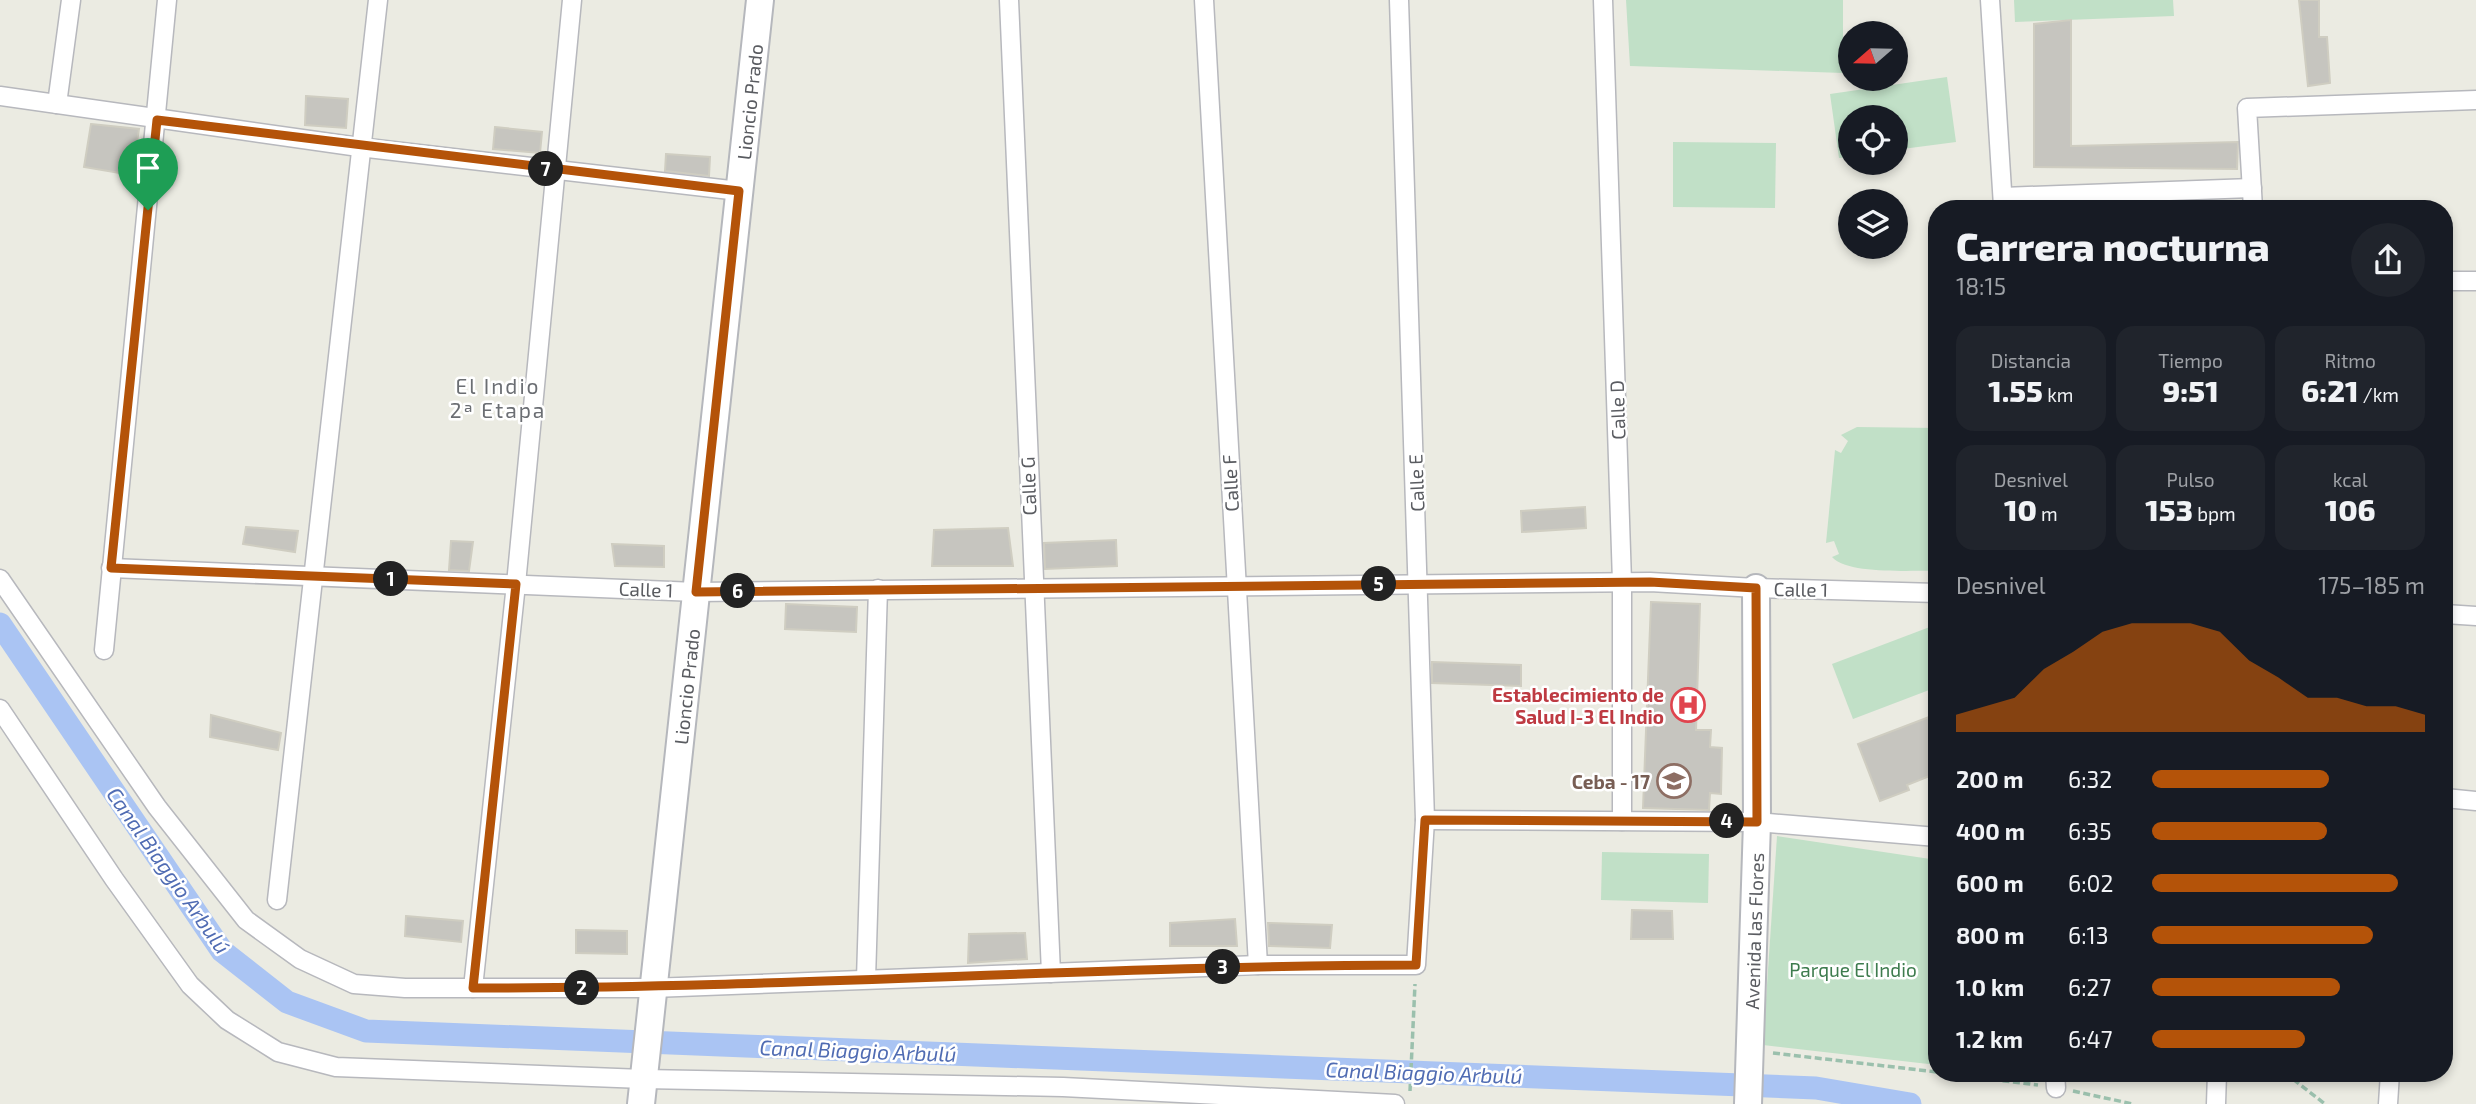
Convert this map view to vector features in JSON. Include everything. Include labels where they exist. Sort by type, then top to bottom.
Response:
[{"type":"street","points":[[57,104],[71,0]]},
{"type":"street","points":[[104,650],[167,0]]},
{"type":"street","points":[[277,900],[359,147],[378,0]]},
{"type":"street","points":[[473,988],[516,584],[572,0]]},
{"type":"street","name":"Lioncio Prado","points":[[642,1091],[760,0]]},
{"type":"street","name":"Calle G","points":[[1009,0],[1032,588],[1051,973]]},
{"type":"street","name":"Calle F","points":[[1204,0],[1258,965]]},
{"type":"street","name":"Calle E","points":[[1399,0],[1425,820],[1416,965]]},
{"type":"street","name":"Calle D","points":[[1603,0],[1622,582],[1622,821]]},
{"type":"street","points":[[1990,0],[2003,200]]},
{"type":"street","points":[[0,96],[359,147],[739,191]]},
{"type":"street","points":[[2253,200],[2247,108],[2476,100]]},
{"type":"street","points":[[2053,200],[2252,188]]},
{"type":"street","points":[[2453,281],[2476,281]]},
{"type":"street","name":"Calle 1","points":[[111,568],[696,592],[1622,582],[1928,593]]},
{"type":"street","points":[[0,579],[157,807],[246,920],[300,959],[354,984],[652,995],[866,979],[1258,965],[1416,965]]},
{"type":"street","name":"Avenida las Flores","points":[[1748,1104],[1757,822],[1756,588]]},
{"type":"street","points":[[866,979],[878,589]]},
{"type":"street","points":[[2453,614],[2476,615]]},
{"type":"street","points":[[0,709],[114,879],[190,985],[227,1020],[278,1052],[336,1067],[642,1091],[1063,1087],[1403,1100]]},
{"type":"street","points":[[2453,799],[2476,802]]},
{"type":"street","points":[[1425,820],[1757,822],[1928,836]]},
{"type":"street","points":[[2216,1104],[2217,1082]]},
{"type":"street","points":[[2388,1104],[2389,1082]]},
{"type":"path","points":[[1403,1100],[1413,1045],[1416,965]]},
{"type":"path","points":[[1749,1053],[1928,1071]]},
{"type":"path","points":[[2297,1082],[2325,1104]]},
{"type":"green space","points":[[1626,0],[1843,0],[1843,21],[1838,21],[1838,73],[1630,66]]},
{"type":"green space","points":[[2014,0],[2173,0],[2174,16],[2015,22]]},
{"type":"green space","points":[[1947,77],[1956,142],[1908,148],[1908,105],[1838,105],[1838,151],[1830,94],[1851,91],[1908,91],[1908,83]]},
{"type":"green space","points":[[1673,142],[1776,143],[1775,208],[1673,207]]},
{"type":"green space","points":[[1857,427],[1928,428],[1928,571],[1852,567],[1832,557],[1839,554],[1834,541],[1826,543],[1835,450],[1841,453],[1848,441],[1841,435]]},
{"type":"green space","points":[[1928,628],[1928,690],[1853,719],[1832,664]]},
{"type":"green space","name":"Parque El Indio","points":[[1777,836],[1928,859],[1928,1064],[1763,1045]]},
{"type":"green space","points":[[1602,852],[1709,854],[1708,903],[1601,900]]},
{"type":"building","points":[[2299,0],[2319,0],[2319,37],[2327,37],[2330,83],[2308,86]]},
{"type":"building","points":[[2071,20],[2071,146],[2238,142],[2237,169],[2034,167],[2034,24]]},
{"type":"building","points":[[306,96],[348,99],[346,128],[305,125]]},
{"type":"building","points":[[91,124],[139,129],[132,175],[84,167]]},
{"type":"building","points":[[495,127],[542,132],[540,153],[493,149]]},
{"type":"building","points":[[666,154],[710,157],[709,176],[665,171]]},
{"type":"building","points":[[1585,507],[1586,528],[1522,532],[1521,511]]},
{"type":"building","points":[[246,527],[298,531],[295,552],[243,544]]},
{"type":"building","points":[[1008,528],[1013,566],[932,566],[934,530]]},
{"type":"building","points":[[1116,540],[1117,566],[1045,569],[1044,543]]},
{"type":"building","points":[[451,541],[473,542],[469,571],[449,570]]},
{"type":"building","points":[[612,544],[664,546],[664,567],[615,566]]},
{"type":"building","points":[[1651,602],[1700,604],[1696,730],[1711,730],[1710,747],[1722,748],[1721,794],[1710,793],[1709,810],[1643,808]]},
{"type":"building","points":[[786,604],[857,607],[856,632],[785,629]]},
{"type":"building","points":[[1432,662],[1521,665],[1521,686],[1432,683]]},
{"type":"building","points":[[211,715],[281,733],[278,750],[210,737]]},
{"type":"building","points":[[1928,717],[1928,777],[1907,785],[1909,790],[1880,801],[1858,744]]},
{"type":"building","points":[[1632,910],[1672,911],[1673,939],[1631,939]]},
{"type":"building","points":[[406,916],[463,921],[461,942],[405,936]]},
{"type":"building","points":[[1235,919],[1237,946],[1170,946],[1170,923]]},
{"type":"building","points":[[1268,923],[1332,925],[1330,948],[1269,946]]},
{"type":"building","points":[[576,930],[627,931],[627,954],[576,953]]},
{"type":"building","points":[[1025,933],[1027,959],[968,963],[969,934]]},
{"type":"waterway","name":"Canal Biaggio Arbulú","points":[[0,624],[222,951],[287,1002],[366,1031],[1816,1088],[1910,1104]]},
{"type":"place","name":"Establecimiento de Salud I-3 El Indio","points":[[1688,705]]},
{"type":"place","name":"Ceba - 17","points":[[1674,781]]},
{"type":"district","name":"El Indio 2ª Etapa","points":[[498,397]]},
{"type":"route","points":[[157,120],[359,147],[739,191],[696,592],[1650,582],[1756,588],[1757,822],[1425,820],[1416,965],[1258,965],[653,988],[473,988],[516,584],[111,568],[148,210],[157,120]]}]
